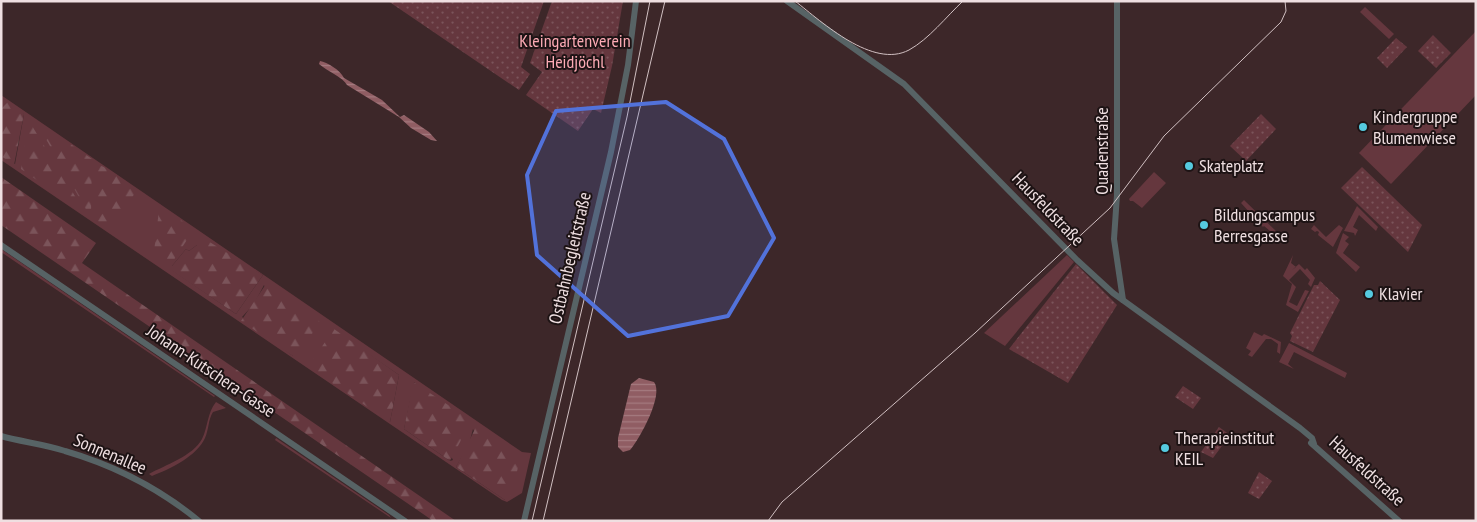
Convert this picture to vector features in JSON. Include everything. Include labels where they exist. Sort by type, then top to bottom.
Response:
[{"type":"street","name":"Ostbahnbegleitstraße","points":[[524,521],[616,127],[634,33],[636,1]]},
{"type":"street","name":"Hausfeldstraße","points":[[787,1],[904,84],[1077,260],[1123,300],[1173,334],[1297,428],[1297,431],[1399,521]]},
{"type":"street","name":"Quadenstraße","points":[[1117,1],[1117,195],[1114,239],[1123,300]]},
{"type":"street","name":"Johann-Kutschera-Gasse","points":[[1,245],[404,521]]},
{"type":"street","name":"Sonnenallee","points":[[1,436],[66,451],[108,466],[163,496],[199,521]]},
{"type":"highlighted area","points":[[666,102],[724,139],[774,238],[728,316],[628,336],[537,255],[527,175],[556,111]]},
{"type":"green space","points":[[388,1],[544,1],[521,67],[530,74],[519,90]]},
{"type":"green space","name":"Kleingartenverein Heidjöchl","points":[[552,1],[623,1],[612,66],[601,113],[593,109],[578,131],[526,95],[542,72],[530,63]]},
{"type":"green space","points":[[1365,7],[1394,34],[1389,39],[1360,12]]},
{"type":"green space","points":[[1476,31],[1476,95],[1391,184],[1359,153]]},
{"type":"green space","points":[[1433,35],[1451,53],[1436,68],[1418,51]]},
{"type":"green space","points":[[1396,38],[1407,47],[1387,68],[1377,58]]},
{"type":"green space","points":[[1,95],[522,452],[531,453],[522,493],[507,502],[502,500],[1,160],[1,156],[15,164],[24,114],[1,109]],"holes":[[[197,245],[205,245],[263,275],[236,314],[172,270],[172,266],[186,249],[189,251]],[[264,285],[293,356],[242,317],[254,304]],[[333,330],[399,375],[390,422]],[[414,382],[453,460],[450,461],[404,429]],[[473,429],[508,500],[505,500],[456,467],[469,444]]]},
{"type":"green space","points":[[8,102],[24,114],[14,165],[1,156],[1,109]]},
{"type":"green space","points":[[1261,114],[1276,129],[1246,161],[1230,146]]},
{"type":"green space","points":[[29,121],[81,206],[78,209],[21,169]]},
{"type":"green space","points":[[42,124],[92,159],[91,213],[88,213],[38,125]]},
{"type":"green space","points":[[97,164],[106,168],[135,189],[135,193],[111,230],[96,220]]},
{"type":"green space","points":[[1362,167],[1422,225],[1408,252],[1341,188]]},
{"type":"green space","points":[[1154,172],[1166,183],[1142,208],[1129,199]]},
{"type":"green space","points":[[1,177],[96,243],[82,263],[456,521],[433,521],[1,225]]},
{"type":"green space","points":[[1244,200],[1277,232],[1263,227],[1241,203]]},
{"type":"green space","points":[[1357,206],[1378,227],[1376,231],[1359,215],[1353,227],[1358,230],[1355,236],[1354,233],[1344,231]]},
{"type":"green space","points":[[163,208],[194,229],[168,269],[153,260],[159,210]]},
{"type":"green space","points":[[1314,225],[1326,237],[1339,225],[1343,228],[1333,247],[1318,235],[1319,232],[1311,229]]},
{"type":"green space","points":[[1343,233],[1349,237],[1345,241],[1349,244],[1343,253],[1360,267],[1356,272],[1336,253]]},
{"type":"green space","points":[[208,241],[263,275],[236,314],[171,270],[172,266],[186,249],[189,251],[197,245],[205,245]]},
{"type":"green space","points":[[1,249],[215,396],[1,252]]},
{"type":"green space","points":[[1067,255],[1074,262],[1005,346],[984,333]]},
{"type":"green space","points":[[1293,255],[1291,263],[1296,267],[1299,264],[1305,270],[1307,268],[1315,278],[1311,287],[1308,284],[1310,280],[1300,269],[1289,280],[1296,287],[1289,302],[1297,306],[1305,290],[1309,291],[1298,312],[1286,305],[1292,284],[1283,276]]},
{"type":"green space","points":[[1076,264],[1117,305],[1068,383],[1009,349]]},
{"type":"green space","points":[[1320,281],[1340,300],[1313,352],[1290,341],[1292,336],[1290,333],[1314,285],[1318,285]]},
{"type":"green space","points":[[266,284],[320,322],[298,355],[293,356],[241,321]]},
{"type":"green space","points":[[334,329],[399,375],[390,422],[308,367]]},
{"type":"green space","points":[[1254,332],[1262,336],[1264,334],[1281,342],[1280,354],[1277,352],[1278,344],[1271,339],[1266,339],[1252,357],[1248,355],[1251,351],[1246,348]]},
{"type":"green space","points":[[1289,343],[1347,373],[1345,378],[1294,352],[1288,364],[1294,369],[1279,362]]},
{"type":"green space","points":[[413,382],[468,418],[470,423],[450,461],[404,429]]},
{"type":"green space","points":[[1183,386],[1201,398],[1193,409],[1175,397]]},
{"type":"green space","points":[[216,402],[226,408],[213,412],[205,438],[196,451],[167,470],[152,476],[149,474],[178,460],[198,445]]},
{"type":"green space","points":[[477,425],[519,453],[521,457],[509,500],[505,500],[456,467]]},
{"type":"green space","points":[[1219,427],[1230,435],[1213,458],[1201,452]]},
{"type":"green space","points":[[276,438],[389,515],[391,518],[275,440]]},
{"type":"green space","points":[[1259,472],[1272,481],[1259,499],[1248,493]]},
{"type":"shaded area","points":[[320,61],[333,67],[344,78],[382,100],[400,117],[404,115],[429,132],[437,141],[431,140],[411,128],[399,117],[347,85],[342,79],[319,64]]},
{"type":"shaded area","points":[[639,378],[654,382],[656,396],[650,416],[639,436],[630,450],[623,452],[618,447],[618,438],[631,384]]},
{"type":"tram line","points":[[795,1],[834,31],[864,49],[895,54],[909,50],[923,40],[963,1]]},
{"type":"tram line","points":[[768,521],[782,502],[975,333],[1110,208],[1164,136],[1281,22],[1286,11],[1285,1]]},
{"type":"railway","points":[[532,521],[627,117],[650,1]]},
{"type":"railway","points":[[543,521],[665,1]]},
{"type":"place","name":"Kindergruppe Blumenwiese","points":[[1363,127]]},
{"type":"place","name":"Skateplatz","points":[[1189,166]]},
{"type":"place","name":"Bildungscampus Berresgasse","points":[[1204,225]]},
{"type":"place","name":"Klavier","points":[[1369,294]]},
{"type":"place","name":"Therapieinstitut KEIL","points":[[1165,448]]}]
